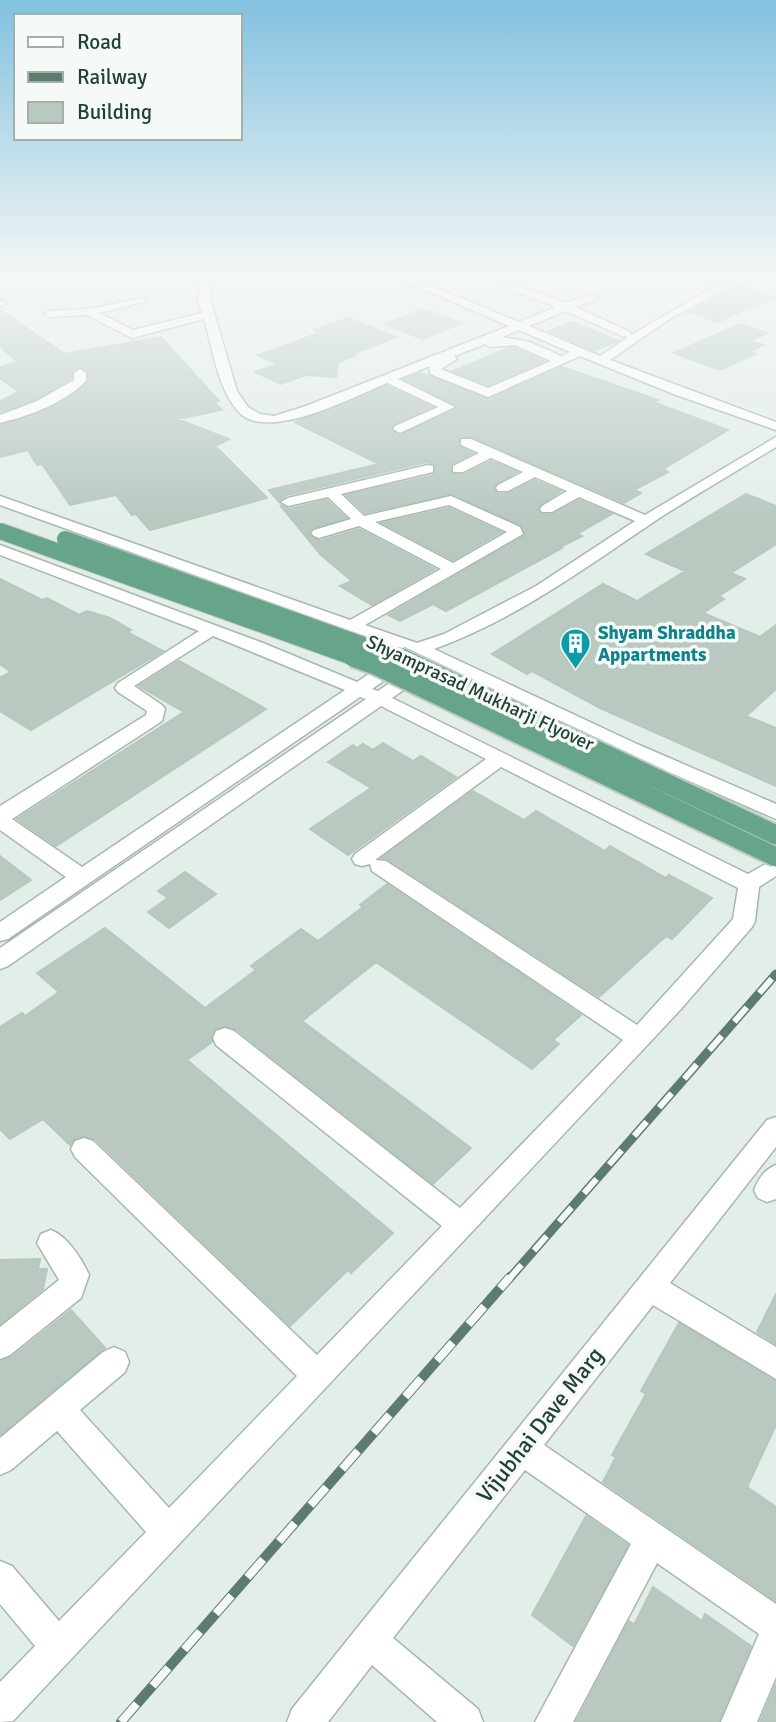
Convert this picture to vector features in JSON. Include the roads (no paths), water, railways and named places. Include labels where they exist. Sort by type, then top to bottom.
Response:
[{"type":"main road","name":"Shyamprasad Mukharji Flyover","points":[[0,516],[390,653],[776,835]]},
{"type":"main road","name":"Shyamprasad Mukharji Flyover","points":[[0,531],[375,665],[776,857]]},
{"type":"street","points":[[221,357],[231,391],[243,410],[257,418],[275,420],[311,409],[440,357]]},
{"type":"street","points":[[457,357],[432,368],[433,371],[488,393],[569,357]]},
{"type":"street","points":[[552,357],[561,361]]},
{"type":"street","points":[[592,357],[630,375],[776,426]]},
{"type":"street","points":[[600,361],[605,357]]},
{"type":"street","points":[[0,419],[22,413],[62,394],[80,381],[80,373]]},
{"type":"street","points":[[387,379],[449,407],[400,429]]},
{"type":"street","points":[[0,933],[418,649],[456,637],[556,583],[646,521],[776,441]]},
{"type":"street","points":[[466,442],[646,521]]},
{"type":"street","points":[[458,469],[490,453]]},
{"type":"street","points":[[288,502],[428,468]]},
{"type":"street","points":[[503,488],[534,472]]},
{"type":"street","points":[[547,509],[578,491]]},
{"type":"street","points":[[331,492],[361,521],[453,569]]},
{"type":"street","points":[[319,533],[451,499],[515,530],[515,534],[354,625]]},
{"type":"street","points":[[0,500],[439,657],[630,748],[776,812]]},
{"type":"street","points":[[0,550],[212,629],[381,699],[749,884]]},
{"type":"street","points":[[82,878],[2,822],[1,815],[155,718],[156,709],[128,692],[124,688],[127,683],[212,629]]},
{"type":"street","points":[[0,960],[381,699],[439,657],[456,637]]},
{"type":"street","points":[[499,759],[370,862],[639,1038]]},
{"type":"street","points":[[0,1708],[639,1038],[744,921],[749,884],[776,865]]},
{"type":"street","points":[[225,1038],[460,1224]]},
{"type":"street","name":"Vijubhai Dave Marg","points":[[305,1722],[775,1132]]},
{"type":"street","points":[[84,1149],[316,1374]]},
{"type":"street","points":[[0,1345],[74,1283],[75,1275],[51,1243]]},
{"type":"street","points":[[650,1287],[776,1364]]},
{"type":"street","points":[[0,1459],[114,1362]]},
{"type":"street","points":[[58,1409],[167,1531]]},
{"type":"street","points":[[522,1449],[776,1625]]},
{"type":"street","points":[[553,1722],[652,1539]]},
{"type":"street","points":[[0,1578],[58,1646]]},
{"type":"street","points":[[739,1722],[776,1636]]},
{"type":"street","points":[[369,1640],[465,1722]]},
{"type":"railway","points":[[509,1279],[776,974]]},
{"type":"railway","points":[[121,1722],[510,1277]]},
{"type":"place","name":"Shyam Shraddha Appartments","points":[[575,671]]}]
